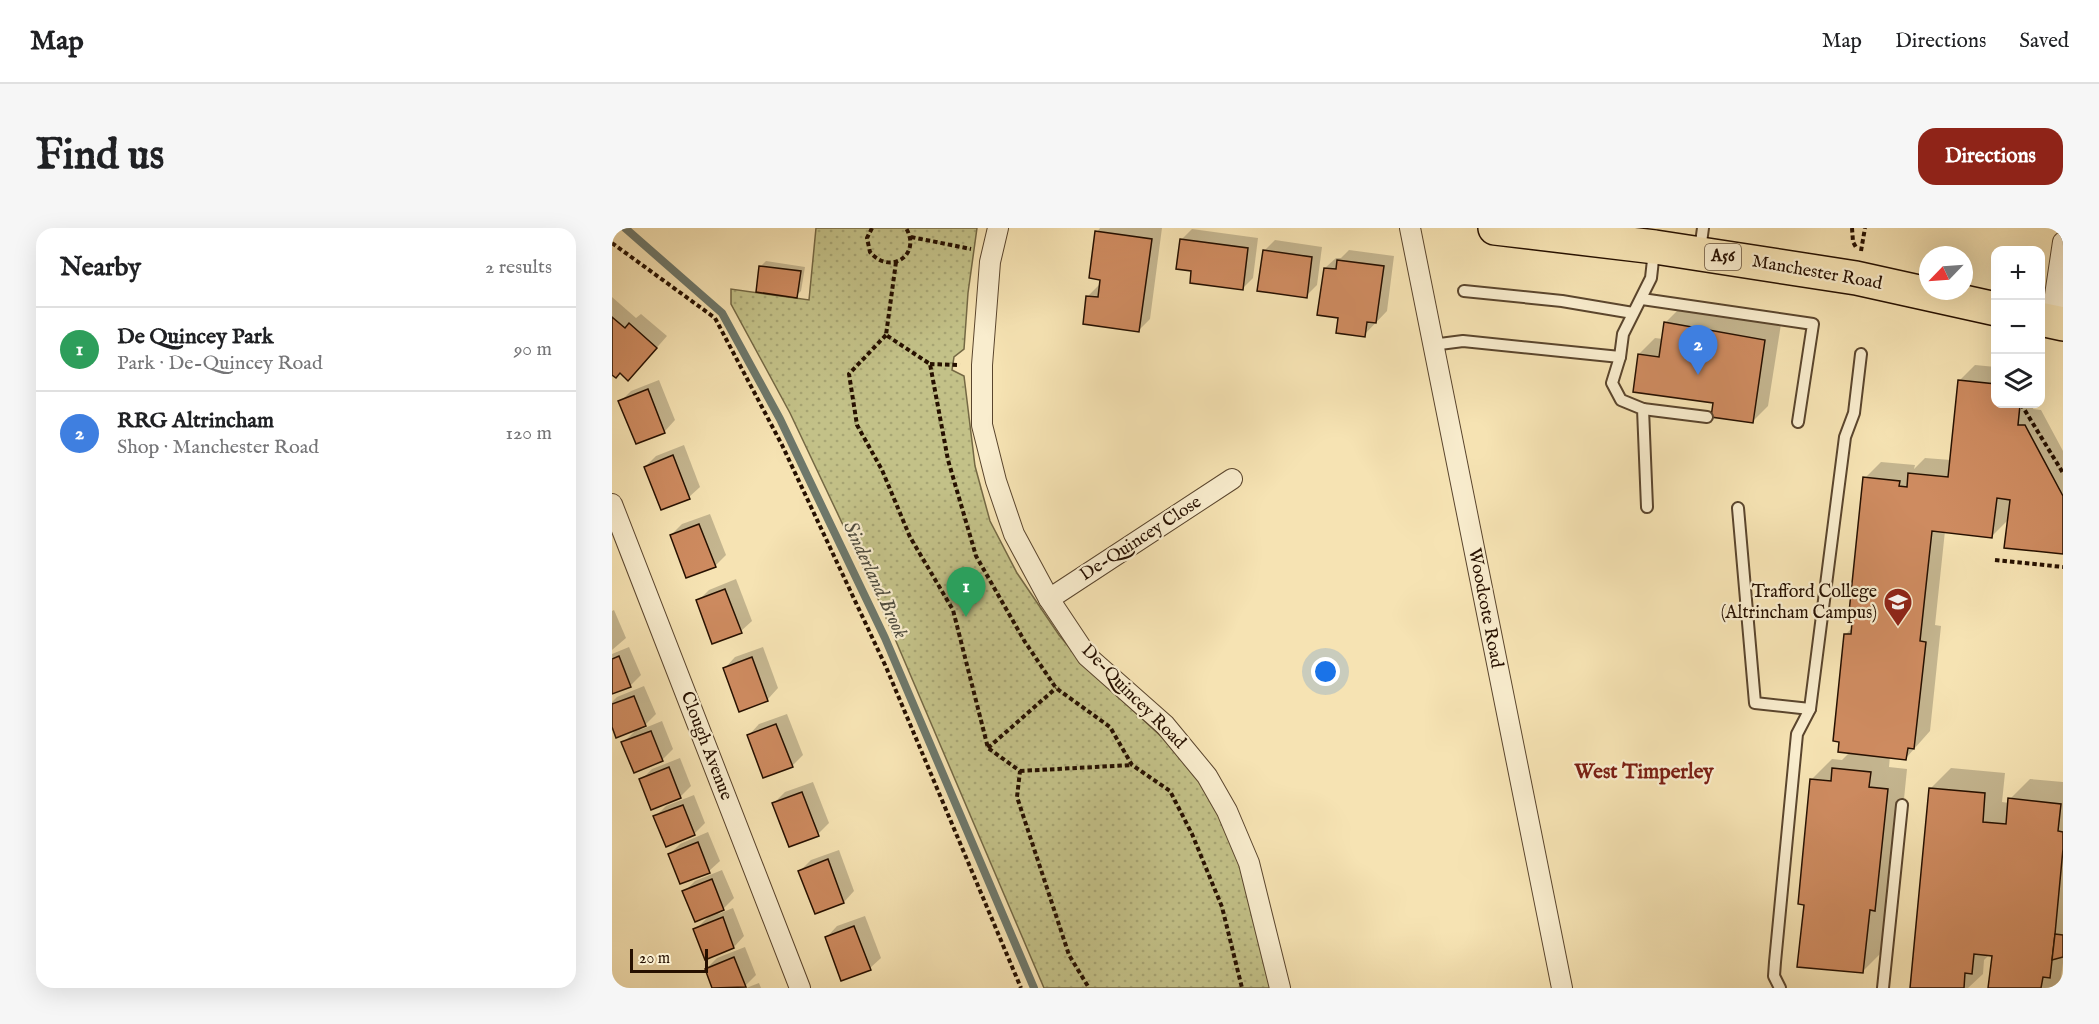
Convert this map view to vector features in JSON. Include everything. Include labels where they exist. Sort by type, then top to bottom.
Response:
[{"type":"highway","name":"Manchester Road","points":[[1495,228],[1655,247],[1701,241],[1991,308]]},
{"type":"street","name":"De-Quincey Road","points":[[998,228],[992,253],[982,365],[982,425],[996,481],[1014,534],[1049,599],[1087,656],[1165,725],[1207,776],[1227,811],[1249,863],[1280,988]]},
{"type":"street","name":"Woodcote Road","points":[[1410,228],[1562,988]]},
{"type":"street","points":[[2052,322],[2063,242]]},
{"type":"street","name":"De-Quincey Close","points":[[1049,599],[1232,479]]},
{"type":"street","name":"Clough Avenue","points":[[612,504],[800,988]]},
{"type":"lane","points":[[1655,247],[1651,278],[1623,334],[1620,357],[1612,382],[1621,400],[1643,409],[1707,417]]},
{"type":"lane","points":[[1464,291],[1562,301],[1633,314]]},
{"type":"lane","points":[[1642,299],[1813,324],[1798,422]]},
{"type":"lane","points":[[1432,345],[1463,341],[1620,357]]},
{"type":"lane","points":[[1780,988],[1774,976],[1797,734],[1810,710],[1845,437],[1854,413],[1861,354]]},
{"type":"lane","points":[[1643,409],[1647,507]]},
{"type":"lane","points":[[1738,508],[1755,703],[1810,710]]},
{"type":"lane","points":[[1883,988],[1902,805]]},
{"type":"path","points":[[870,229],[867,238],[870,252],[881,262],[896,262],[902,259],[910,249],[910,237],[906,228]]},
{"type":"path","points":[[1852,228],[1853,242],[1860,255]]},
{"type":"path","points":[[910,237],[992,253]]},
{"type":"path","points":[[612,243],[715,318],[782,445],[881,656],[1021,988]]},
{"type":"path","points":[[896,262],[886,336],[849,374],[857,425],[882,470],[910,537],[953,610],[988,748],[1020,771],[1132,765]]},
{"type":"path","points":[[886,336],[930,364],[982,365]]},
{"type":"path","points":[[930,364],[948,460],[976,556],[1025,642],[1056,688],[1110,727],[1132,765],[1170,791],[1192,834],[1222,907],[1242,988]]},
{"type":"path","points":[[2023,408],[2063,473]]},
{"type":"path","points":[[1995,560],[2063,567]]},
{"type":"path","points":[[988,748],[1056,688]]},
{"type":"path","points":[[1020,771],[1017,797],[1069,955],[1089,988]]},
{"type":"shaded area","points":[[816,228],[977,228],[968,293],[964,349],[954,357],[952,370],[964,376],[975,466],[990,521],[1017,573],[1059,635],[1085,666],[1165,740],[1202,783],[1231,835],[1275,988],[1044,988],[878,599],[790,413],[731,304],[731,289],[809,300]]},
{"type":"building","points":[[1095,231],[1152,239],[1139,332],[1083,324],[1086,296],[1098,297],[1100,280],[1089,278]]},
{"type":"building","points":[[1180,239],[1248,248],[1243,290],[1190,283],[1191,271],[1176,269]]},
{"type":"building","points":[[1263,250],[1312,257],[1307,298],[1257,291]]},
{"type":"building","points":[[1337,260],[1384,266],[1376,323],[1367,322],[1365,337],[1336,333],[1338,318],[1317,315],[1324,268],[1336,269]]},
{"type":"building","points":[[759,266],[801,271],[797,298],[756,292]]},
{"type":"building","points":[[612,317],[625,328],[629,323],[657,348],[628,381],[620,373],[616,378],[612,375]]},
{"type":"building","points":[[1664,322],[1765,340],[1753,423],[1711,417],[1713,403],[1633,392],[1638,354],[1659,357]]},
{"type":"building","points":[[1958,380],[1991,383],[1991,408],[2020,408],[2018,425],[2025,425],[2063,496],[2063,554],[2004,548],[2010,500],[1997,498],[1992,538],[1932,531],[1920,641],[1926,642],[1914,749],[1908,748],[1906,760],[1838,752],[1839,742],[1833,741],[1844,634],[1851,634],[1852,622],[1848,622],[1863,477],[1900,481],[1899,486],[1907,487],[1908,473],[1948,477]]},
{"type":"building","points":[[648,389],[665,433],[636,444],[618,401]]},
{"type":"building","points":[[673,455],[690,499],[661,510],[644,467]]},
{"type":"building","points":[[699,524],[716,567],[686,578],[670,535]]},
{"type":"building","points":[[725,589],[742,633],[712,644],[696,600]]},
{"type":"building","points":[[619,656],[631,687],[612,694],[612,659]]},
{"type":"building","points":[[752,657],[768,701],[739,712],[723,668]]},
{"type":"building","points":[[634,696],[646,726],[616,738],[612,727],[612,704]]},
{"type":"building","points":[[776,724],[793,767],[763,778],[747,735]]},
{"type":"building","points":[[651,731],[663,761],[634,773],[621,742]]},
{"type":"building","points":[[669,767],[681,798],[651,810],[639,779]]},
{"type":"building","points":[[1832,768],[1871,772],[1869,787],[1888,789],[1875,911],[1870,910],[1863,973],[1797,967],[1804,905],[1798,904],[1810,779],[1831,781]]},
{"type":"building","points":[[1929,788],[1985,793],[1983,822],[2006,824],[2008,798],[2061,804],[2058,831],[2063,832],[2063,849],[2055,934],[2050,978],[2043,977],[2041,988],[1988,988],[1992,956],[1974,954],[1972,974],[1965,973],[1964,988],[1910,988]]},
{"type":"building","points":[[802,792],[819,836],[789,847],[772,803]]},
{"type":"building","points":[[683,805],[695,835],[666,847],[653,816]]},
{"type":"building","points":[[698,842],[710,873],[680,884],[668,854]]},
{"type":"building","points":[[828,859],[844,903],[815,914],[798,871]]},
{"type":"building","points":[[712,879],[724,910],[695,922],[682,891]]},
{"type":"building","points":[[723,917],[734,948],[705,960],[693,929]]},
{"type":"building","points":[[854,926],[871,970],[841,981],[825,937]]},
{"type":"building","points":[[2055,934],[2063,935],[2063,957],[2052,960]]},
{"type":"building","points":[[734,957],[746,987],[712,988],[705,969]]},
{"type":"waterway","name":"Sinderland Brook","points":[[625,228],[722,313],[780,419],[885,638],[1034,988]]},
{"type":"place","name":"RRG Altrincham","points":[[1698,375]]},
{"type":"place","name":"De Quincey Park","points":[[966,617]]},
{"type":"place","name":"Trafford College (Altrincham Campus)","points":[[1898,628]]},
{"type":"district","name":"West Timperley","points":[[1644,772]]}]
